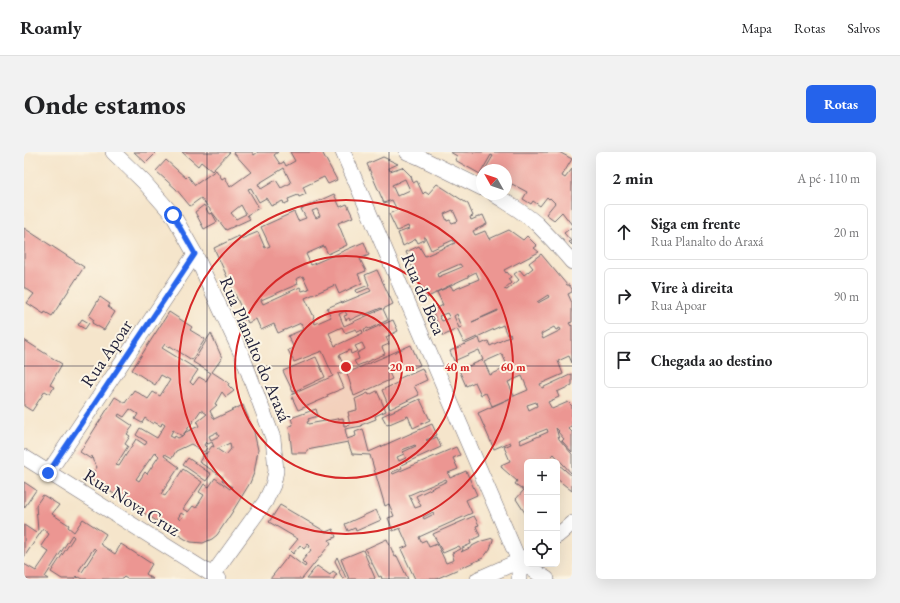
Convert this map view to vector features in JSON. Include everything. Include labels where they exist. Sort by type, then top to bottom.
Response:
[{"type":"street","name":"Rua Planalto do Araxá","points":[[113,152],[144,182],[173,215],[195,254],[242,355],[272,438],[276,471],[273,485],[265,502],[216,577]]},
{"type":"street","name":"Rua do Beca","points":[[343,152],[523,558]]},
{"type":"street","points":[[407,152],[476,185]]},
{"type":"street","points":[[503,200],[537,224],[572,262]]},
{"type":"street","name":"Rua Apoar","points":[[48,473],[195,254]]},
{"type":"street","name":"Rua Nova Cruz","points":[[24,457],[216,577]]},
{"type":"street","points":[[560,534],[572,523]]},
{"type":"street","points":[[478,579],[523,558]]},
{"type":"street","points":[[520,579],[523,558]]},
{"type":"street","points":[[523,558],[547,579]]},
{"type":"building","points":[[134,152],[153,152],[155,154],[146,163]]},
{"type":"building","points":[[182,152],[230,152],[212,171],[201,162],[198,166]]},
{"type":"building","points":[[233,152],[252,152],[254,155],[258,152],[278,152],[274,155],[280,164],[284,162],[286,166],[295,161],[290,152],[322,152],[337,180],[328,184],[324,177],[303,187],[306,194],[288,199],[289,202],[284,204],[283,201],[271,206],[266,198],[259,202],[251,188],[248,189],[259,208],[247,215],[250,219],[226,230],[201,198],[190,206],[176,189],[156,171],[166,160],[186,178],[188,176],[195,185],[216,170],[222,179],[225,177],[230,187],[251,172]],"holes":[[[284,168],[291,183],[281,188],[276,180],[261,189],[258,184]],[[241,205],[246,214],[236,219],[231,213]]]},
{"type":"building","points":[[450,152],[559,152],[572,159],[562,176],[565,178],[572,169],[572,225],[562,212],[554,220],[546,214],[555,203],[550,198],[549,199],[547,197],[540,206],[533,201],[531,204],[523,199],[527,192],[512,184],[512,164],[488,164],[493,156],[491,155],[486,164],[476,164],[476,172],[455,160],[457,156]]},
{"type":"building","points":[[383,157],[398,164],[389,168],[390,171],[402,167],[411,176],[413,183],[417,181],[423,194],[425,192],[428,194],[437,184],[468,204],[473,216],[470,217],[471,220],[483,215],[487,224],[473,231],[475,235],[485,231],[489,239],[509,230],[523,240],[527,236],[537,246],[534,248],[539,252],[504,270],[511,277],[508,279],[511,283],[504,289],[507,290],[519,280],[514,274],[520,270],[524,275],[533,268],[529,263],[541,254],[572,289],[572,292],[568,294],[572,303],[572,322],[569,323],[571,326],[572,325],[572,363],[569,356],[558,361],[563,374],[540,384],[542,388],[572,374],[572,385],[557,392],[559,397],[548,402],[552,409],[568,402],[572,406],[572,427],[571,426],[568,428],[572,432],[572,452],[562,441],[564,439],[556,428],[559,439],[572,454],[572,474],[554,454],[550,458],[551,459],[524,459],[524,490],[515,484],[517,481],[502,468],[501,465],[510,461],[504,447],[511,444],[510,442],[494,449],[478,413],[511,398],[492,406],[486,393],[481,395],[475,382],[466,386],[459,370],[483,360],[479,350],[454,361],[450,351],[479,338],[481,344],[488,341],[490,346],[511,336],[510,334],[507,335],[503,325],[464,343],[457,329],[443,336],[432,311],[443,305],[437,292],[451,286],[453,290],[479,279],[476,272],[468,277],[436,292],[426,298],[406,252],[419,246],[425,256],[455,243],[453,240],[431,250],[424,237],[424,240],[418,243],[416,239],[403,246],[398,233],[409,229],[408,226],[397,231],[389,214],[397,210],[392,200],[384,203],[367,164]],"holes":[[[405,179],[410,190],[397,196],[392,185]],[[453,210],[458,221],[452,223],[450,220],[447,221],[444,214]],[[460,264],[462,267],[438,277],[437,274]],[[548,295],[549,297],[538,303],[537,302]],[[498,310],[498,311],[472,322]],[[447,313],[450,318],[442,321],[439,316]],[[457,314],[462,327],[459,328],[454,316]],[[554,327],[556,330],[560,328],[561,330],[543,339],[541,334]],[[502,354],[508,367],[490,375],[484,362]],[[522,376],[528,390],[514,396],[508,382]],[[536,402],[537,406],[529,410],[527,405]],[[547,429],[548,432],[521,444],[519,440]]]},
{"type":"building","points":[[334,194],[340,207],[347,204],[353,217],[338,223],[347,245],[328,254],[324,246],[306,254],[311,265],[364,242],[369,255],[360,259],[366,271],[358,274],[362,283],[339,294],[335,285],[305,298],[314,317],[315,324],[331,317],[327,308],[371,291],[369,288],[357,293],[356,290],[369,285],[365,275],[377,270],[393,304],[383,309],[388,320],[369,329],[364,329],[365,332],[393,320],[398,331],[386,337],[389,344],[382,347],[385,354],[357,366],[354,361],[359,359],[357,353],[365,349],[362,343],[355,346],[358,351],[351,354],[350,350],[339,355],[346,371],[338,374],[344,388],[327,395],[328,397],[298,410],[291,395],[333,376],[322,351],[294,362],[288,350],[294,348],[288,336],[304,329],[301,323],[278,333],[274,324],[261,330],[256,319],[248,323],[214,248],[239,236],[241,239],[258,232],[265,248],[270,246],[261,227],[294,212],[298,221],[306,218],[301,209]],"holes":[[[317,209],[320,216],[316,218],[312,211]],[[303,276],[309,289],[302,291],[300,287],[263,304],[261,300],[298,284],[296,279]],[[381,308],[382,309],[344,326],[339,314],[345,311],[347,315],[344,316],[346,320],[349,318],[350,320],[363,314],[364,315]],[[342,327],[345,333],[356,329],[358,332],[362,330],[363,333],[335,346],[329,333]]]},
{"type":"building","points":[[204,205],[209,214],[212,213],[217,222],[204,229],[195,212]]},
{"type":"building","points":[[572,227],[572,245],[569,242],[571,241],[564,233]]},
{"type":"building","points":[[24,228],[84,267],[52,316],[45,312],[44,314],[27,303],[34,294],[24,287]]},
{"type":"building","points":[[100,297],[110,304],[108,307],[115,312],[104,330],[92,323],[94,320],[89,316]]},
{"type":"building","points":[[169,312],[192,327],[190,330],[205,339],[192,360],[165,344],[162,348],[198,370],[190,382],[193,385],[199,377],[206,381],[211,373],[193,362],[211,333],[222,358],[212,372],[229,383],[228,385],[234,391],[226,397],[222,392],[215,404],[217,405],[210,411],[214,419],[243,405],[254,432],[258,450],[254,473],[250,483],[217,535],[203,543],[191,542],[185,539],[90,478],[97,467],[92,456],[91,459],[80,452],[115,397],[125,403],[134,390],[148,399],[153,392],[160,396],[170,380],[161,375],[155,385],[132,370]],"holes":[[[130,409],[138,414],[135,419],[142,423],[145,418],[153,424],[154,422],[161,426],[162,423],[165,425],[157,438],[140,428],[136,435],[147,442],[145,445],[136,439],[119,466],[116,465],[128,446],[125,444],[130,436],[127,434],[133,426],[118,416],[119,414],[124,417]],[[201,410],[207,414],[197,422],[199,426],[186,432],[182,436]],[[173,430],[182,436],[178,438],[175,436],[174,438],[170,436]],[[217,432],[219,436],[211,440],[209,436]],[[206,442],[208,444],[212,442],[214,447],[212,446],[199,462],[223,477],[222,480],[232,487],[230,489],[215,478],[209,487],[204,484],[199,492],[204,495],[196,508],[193,506],[188,512],[183,509],[202,482],[183,469],[165,496],[161,494],[179,467],[164,456],[165,454],[172,458],[176,451],[191,444],[204,452],[207,448],[204,445]],[[230,443],[231,449],[226,455],[217,449]],[[155,452],[159,456],[147,474],[145,472],[139,481],[136,479]],[[181,513],[184,515],[180,520],[178,518]]]},
{"type":"building","points":[[82,319],[89,323],[85,329],[78,325]]},
{"type":"building","points":[[24,340],[62,364],[50,385],[54,387],[50,394],[45,391],[32,411],[24,406]]},
{"type":"building","points":[[411,345],[420,365],[406,371],[403,367],[399,369],[396,364],[388,367],[387,368],[392,379],[354,396],[347,373]]},
{"type":"building","points":[[316,357],[325,377],[293,392],[283,371]]},
{"type":"building","points":[[422,368],[427,380],[414,386],[419,395],[390,409],[382,390],[399,382],[398,379]]},
{"type":"building","points":[[377,391],[386,411],[375,416],[376,419],[361,425],[362,426],[345,429],[348,442],[307,450],[307,453],[292,453],[289,426],[293,425],[291,418],[316,409],[318,416],[308,419],[308,424],[343,418],[344,426],[350,425],[348,412],[357,410],[355,399]]},
{"type":"building","points":[[420,399],[430,420],[413,428],[408,416],[387,425],[382,416]]},
{"type":"building","points":[[432,424],[437,435],[426,440],[427,441],[437,437],[441,447],[401,465],[402,468],[392,472],[393,474],[456,447],[460,455],[453,458],[458,469],[448,473],[450,478],[466,471],[477,495],[466,500],[472,513],[419,537],[421,542],[426,540],[429,547],[437,544],[446,563],[454,560],[452,553],[461,549],[459,546],[443,553],[433,534],[474,516],[479,525],[476,526],[480,536],[470,541],[471,544],[462,548],[463,550],[461,552],[482,541],[493,538],[490,549],[483,558],[436,579],[415,579],[401,549],[408,546],[400,528],[393,531],[388,518],[394,516],[389,504],[385,506],[370,455],[352,454],[347,439],[356,436],[355,432],[363,429],[369,452]],"holes":[[[415,445],[416,446],[403,452],[402,450]],[[404,454],[406,458],[399,461],[397,457]],[[446,479],[447,481],[416,496],[421,506],[415,508],[409,495]],[[433,512],[434,514],[424,519],[423,517]]]},
{"type":"building","points":[[188,458],[211,474],[206,481],[183,465]]},
{"type":"building","points":[[560,466],[572,476],[572,491],[560,481]]},
{"type":"building","points":[[24,482],[36,490],[24,508]]},
{"type":"building","points":[[524,490],[524,511],[516,499]]},
{"type":"building","points":[[43,495],[59,505],[52,514],[69,525],[68,527],[74,532],[83,519],[106,534],[100,544],[115,554],[121,544],[152,564],[146,574],[153,579],[127,579],[124,577],[122,579],[83,579],[76,576],[74,579],[62,579],[51,572],[74,537],[72,535],[45,577],[48,579],[24,579],[24,564],[36,571],[49,552],[41,546],[49,534],[43,529],[24,557],[24,525],[36,533],[38,531],[36,505]],"holes":[[[94,548],[96,550],[82,572],[79,570]]]},
{"type":"building","points":[[280,505],[326,532],[333,529],[336,537],[329,540],[331,543],[302,579],[270,579],[289,555],[305,567],[306,565],[302,561],[311,550],[308,544],[304,549],[300,545],[293,554],[289,550],[298,539],[269,522]]},
{"type":"building","points":[[376,510],[381,520],[356,531],[355,528],[348,531],[345,524]]},
{"type":"building","points":[[387,539],[395,557],[397,556],[408,579],[382,579],[381,576],[379,577],[365,549]]},
{"type":"building","points":[[363,550],[375,578],[349,579],[341,559]]},
{"type":"building","points":[[337,557],[346,578],[343,579],[339,572],[340,571],[335,561]]},
{"type":"building","points":[[317,566],[330,575],[333,571],[337,574],[334,579],[306,579]]},
{"type":"route","points":[[48,473],[195,254],[173,215]]}]
